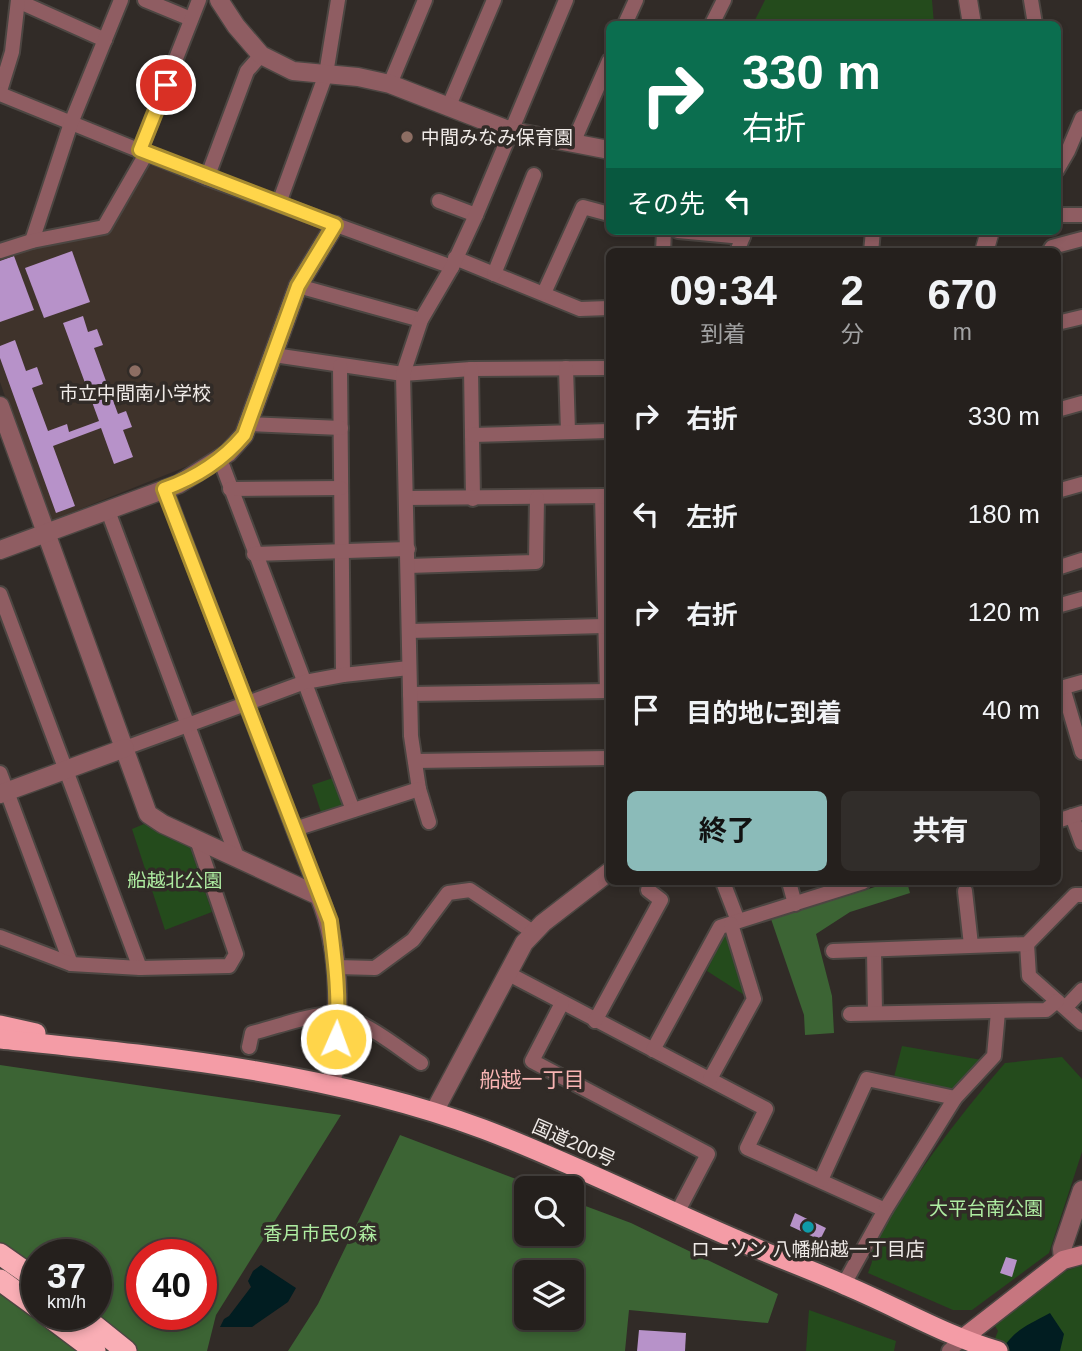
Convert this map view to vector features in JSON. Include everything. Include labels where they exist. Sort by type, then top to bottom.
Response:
[{"type":"highway","name":"国道200号","points":[[0,1025],[108,1050]]},
{"type":"highway","name":"国道200号","points":[[0,1040],[108,1050],[332,1085],[434,1112],[524,1146],[734,1239],[844,1284],[956,1345],[995,1350]]},
{"type":"highway","points":[[0,1254],[21,1269]]},
{"type":"highway","points":[[0,1280],[21,1295]]},
{"type":"highway","points":[[67,1330],[95,1351]]},
{"type":"highway","points":[[99,1330],[125,1351]]},
{"type":"main road","points":[[956,1345],[1063,1260],[1082,1255]]},
{"type":"street","points":[[32,241],[71,123],[121,0]]},
{"type":"street","points":[[145,0],[191,19]]},
{"type":"street","points":[[0,251],[32,241],[104,226],[143,152],[199,0]]},
{"type":"street","points":[[219,0],[236,26],[261,55],[293,71],[358,77],[390,84],[511,131],[606,150]]},
{"type":"street","points":[[279,203],[326,74],[338,0]]},
{"type":"street","points":[[390,84],[425,0]]},
{"type":"street","points":[[448,108],[494,0]]},
{"type":"street","points":[[429,822],[419,789],[411,736],[403,374],[421,320],[454,263],[476,215],[566,0]]},
{"type":"street","points":[[626,21],[636,0]]},
{"type":"street","points":[[714,21],[724,0]]},
{"type":"street","points":[[968,0],[972,21]]},
{"type":"street","points":[[1031,0],[1034,21]]},
{"type":"street","points":[[105,40],[18,1],[12,52],[0,93],[143,152],[335,225],[494,274],[580,309],[606,308]]},
{"type":"street","points":[[207,177],[247,71],[261,55]]},
{"type":"street","points":[[573,144],[606,68]]},
{"type":"street","points":[[1061,163],[1082,118]]},
{"type":"street","points":[[494,274],[534,175]]},
{"type":"street","points":[[439,201],[476,215]]},
{"type":"street","points":[[544,293],[583,207],[606,213]]},
{"type":"street","points":[[1061,215],[1082,215]]},
{"type":"street","points":[[0,550],[178,484],[228,453],[244,435],[298,286],[335,225]]},
{"type":"street","points":[[1051,248],[1082,239]]},
{"type":"street","points":[[298,286],[421,320]]},
{"type":"street","points":[[1061,322],[1082,317]]},
{"type":"street","points":[[274,355],[403,374],[471,369],[606,368]]},
{"type":"street","points":[[340,366],[343,675]]},
{"type":"street","points":[[566,368],[568,432]]},
{"type":"street","points":[[471,369],[473,499]]},
{"type":"street","points":[[1061,409],[1082,403]]},
{"type":"street","points":[[0,406],[148,814],[163,824],[319,897]]},
{"type":"street","points":[[248,424],[341,428]]},
{"type":"street","points":[[472,435],[606,431]]},
{"type":"street","points":[[220,459],[353,810]]},
{"type":"street","points":[[1061,490],[1082,484]]},
{"type":"street","points":[[230,489],[341,488]]},
{"type":"street","points":[[164,489],[330,921],[336,967],[338,1016],[332,1085]]},
{"type":"street","points":[[406,498],[605,496],[606,658]]},
{"type":"street","points":[[408,566],[536,562],[537,498]]},
{"type":"street","points":[[108,511],[237,857]]},
{"type":"street","points":[[254,554],[408,549]]},
{"type":"street","points":[[1061,567],[1082,561]]},
{"type":"street","points":[[0,594],[140,968]]},
{"type":"street","points":[[1061,605],[1082,599]]},
{"type":"street","points":[[409,631],[604,626]]},
{"type":"street","points":[[4,792],[305,682],[409,668]]},
{"type":"street","points":[[1061,688],[1082,682]]},
{"type":"street","points":[[410,694],[606,691]]},
{"type":"street","points":[[1061,691],[1082,752]]},
{"type":"street","points":[[415,761],[606,758]]},
{"type":"street","points":[[0,773],[4,792],[71,964]]},
{"type":"street","points":[[295,829],[419,789]]},
{"type":"street","points":[[1077,815],[1082,843]]},
{"type":"street","points":[[0,937],[71,964],[140,968],[229,967],[236,954],[197,840]]},
{"type":"street","points":[[434,1112],[507,973],[533,932],[606,874]]},
{"type":"street","points":[[710,1079],[754,999],[724,885]]},
{"type":"street","points":[[790,885],[794,904]]},
{"type":"street","points":[[653,1051],[720,927],[854,885]]},
{"type":"street","points":[[336,967],[375,968],[413,940],[448,894],[470,890],[533,932]]},
{"type":"street","points":[[596,1021],[661,900],[648,890]]},
{"type":"street","points":[[965,891],[971,945]]},
{"type":"street","points":[[833,951],[1027,944],[1075,895],[1082,895]]},
{"type":"street","points":[[1027,944],[1029,976],[1082,1023]]},
{"type":"street","points":[[874,950],[874,1013]]},
{"type":"street","points":[[507,973],[766,1109],[747,1148],[884,1210]]},
{"type":"street","points":[[850,1014],[1046,1010],[1082,990]]},
{"type":"street","points":[[562,1003],[532,1061],[708,1154],[677,1213]]},
{"type":"street","points":[[844,1284],[884,1210],[955,1098],[994,1056],[998,1012]]},
{"type":"street","points":[[249,1047],[251,1033],[317,1016],[338,1016],[357,1022],[421,1063]]},
{"type":"street","points":[[821,1180],[867,1079],[955,1098]]},
{"type":"street","points":[[1063,1260],[1062,1249],[1082,1190]]},
{"type":"shaded area","points":[[150,162],[326,227],[234,438],[223,450],[48,522],[0,382],[0,258],[13,250],[108,232]]},
{"type":"green space","points":[[765,0],[932,0],[934,21],[754,21]]},
{"type":"green space","points":[[333,778],[343,808],[322,815],[312,785]]},
{"type":"green space","name":"船越北公園","points":[[144,824],[190,847],[212,912],[165,930],[132,829]]},
{"type":"green space","points":[[881,885],[908,885],[910,893],[850,912],[816,934],[832,996],[834,1033],[805,1035],[804,1015],[771,919]]},
{"type":"green space","points":[[728,932],[749,998],[707,971],[723,935]]},
{"type":"green space","points":[[902,1046],[982,1060],[954,1091],[894,1077]]},
{"type":"green space","name":"大平台南公園","points":[[1062,1057],[1082,1079],[1082,1152],[1049,1253],[972,1310],[953,1310],[868,1273],[872,1262],[869,1250],[900,1201],[950,1130],[1005,1063]]},
{"type":"green space","points":[[0,1065],[341,1115],[217,1313],[217,1239],[126,1239],[126,1330],[212,1330],[207,1351],[0,1351]]},
{"type":"green space","points":[[400,1135],[514,1178],[514,1246],[584,1246],[584,1205],[631,1223],[778,1294],[768,1323],[629,1310],[625,1351],[288,1351],[318,1304]]},
{"type":"green space","points":[[1082,1265],[1082,1351],[990,1351],[998,1331],[992,1321],[1052,1276]]},
{"type":"green space","points":[[809,1310],[896,1341],[894,1351],[806,1351]]},
{"type":"water","points":[[261,1265],[296,1288],[288,1302],[252,1327],[220,1327],[251,1287],[248,1281],[253,1271]]},
{"type":"water","points":[[1050,1313],[1064,1334],[1060,1351],[1001,1351],[1017,1332]]},
{"type":"building","points":[[72,251],[90,302],[44,318],[25,268]]},
{"type":"building","points":[[14,256],[34,310],[0,322],[0,261]]},
{"type":"building","points":[[83,316],[88,332],[97,329],[103,345],[94,348],[118,414],[126,411],[132,427],[123,430],[133,457],[114,464],[101,428],[53,446],[75,506],[56,513],[0,358],[0,346],[15,340],[26,371],[37,367],[43,384],[32,388],[48,431],[67,424],[69,432],[99,421],[63,323]]},
{"type":"building","name":"ローソン 八幡船越一丁目店","points":[[795,1213],[826,1228],[820,1240],[790,1226]]},
{"type":"building","points":[[1006,1257],[1017,1260],[1012,1277],[1000,1273]]},
{"type":"building","points":[[639,1330],[686,1333],[685,1351],[637,1351]]},
{"type":"place","name":"中間みなみ保育園","points":[[407,137]]},
{"type":"place","name":"市立中間南小学校","points":[[135,371]]},
{"type":"place","name":"ローソン 八幡船越一丁目店","points":[[808,1227]]},
{"type":"district","name":"船越一丁目","points":[[532,1079]]},
{"type":"route","points":[[166,85],[140,150],[335,225],[298,286],[244,435],[228,453],[204,470],[164,489],[330,921],[336,967],[336,1039]]},
{"type":"park label","name":"香月市民の森","points":[[320,1233]]}]
